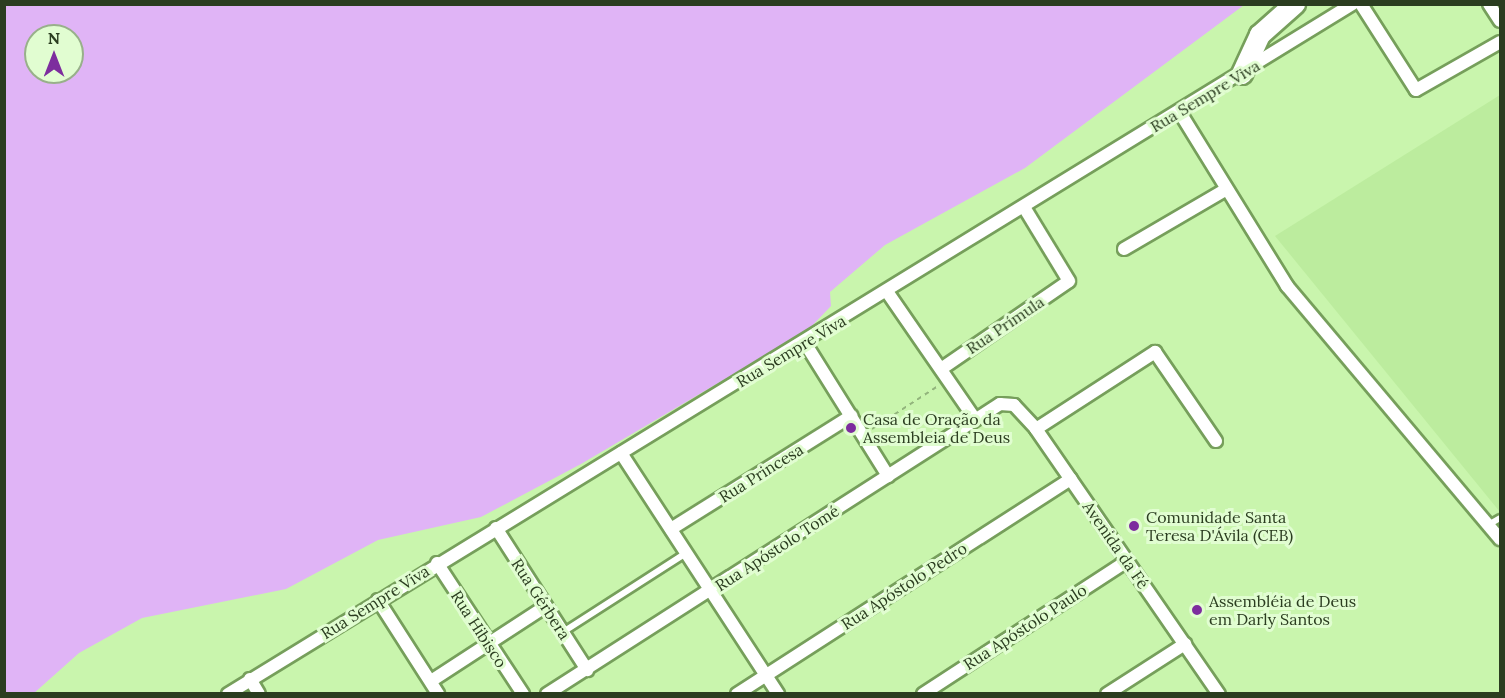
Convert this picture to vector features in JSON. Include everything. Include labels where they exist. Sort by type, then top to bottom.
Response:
[{"type":"main road","points":[[1242,74],[1260,35],[1295,4]]},
{"type":"street","name":"Rua Sempre Viva","points":[[228,693],[496,528],[888,293],[1352,4]]},
{"type":"street","points":[[1361,4],[1416,90],[1485,53],[1500,42]]},
{"type":"street","points":[[1489,4],[1500,21]]},
{"type":"street","points":[[1179,111],[1254,241],[1500,539]]},
{"type":"street","points":[[1124,249],[1225,190]]},
{"type":"street","name":"Rua Prímula","points":[[944,374],[1069,281],[1024,207]]},
{"type":"street","points":[[888,293],[975,419]]},
{"type":"street","points":[[806,343],[888,476]]},
{"type":"street","points":[[1036,429],[1155,352],[1216,441]]},
{"type":"street","name":"Avenida da Fé","points":[[1007,404],[1036,429],[1219,693]]},
{"type":"street","name":"Rua Apóstolo Tomé","points":[[547,693],[975,419],[1007,404]]},
{"type":"street","name":"Rua Princesa","points":[[671,529],[850,416]]},
{"type":"street","points":[[621,453],[778,693]]},
{"type":"street","name":"Rua Apóstolo Pedro","points":[[737,693],[1071,480]]},
{"type":"street","name":"Rua Gérbera","points":[[496,528],[586,670]]},
{"type":"street","name":"Rua Apóstolo Paulo","points":[[923,693],[1127,561]]},
{"type":"street","name":"Rua Hibisco","points":[[437,564],[488,644],[523,693]]},
{"type":"street","points":[[378,600],[438,693]]},
{"type":"street","points":[[431,681],[546,606]]},
{"type":"street","points":[[1107,693],[1185,644]]},
{"type":"street","points":[[250,679],[259,693]]},
{"type":"lane","points":[[1488,525],[1500,518]]},
{"type":"lane","points":[[563,632],[686,553]]},
{"type":"path","points":[[862,435],[944,374]]},
{"type":"shaded area","points":[[5,4],[1244,5],[1025,168],[885,245],[830,292],[831,306],[808,330],[581,464],[481,517],[378,540],[286,589],[142,618],[79,653],[33,694],[4,693]]},
{"type":"shaded area","points":[[1500,95],[1500,512],[1275,236]]},
{"type":"place","name":"Casa de Oração da Assembleia de Deus","points":[[851,428]]},
{"type":"place","name":"Comunidade Santa Teresa D'Ávila (CEB)","points":[[1134,526]]},
{"type":"place","name":"Assembléia de Deus em Darly Santos","points":[[1197,610]]}]
